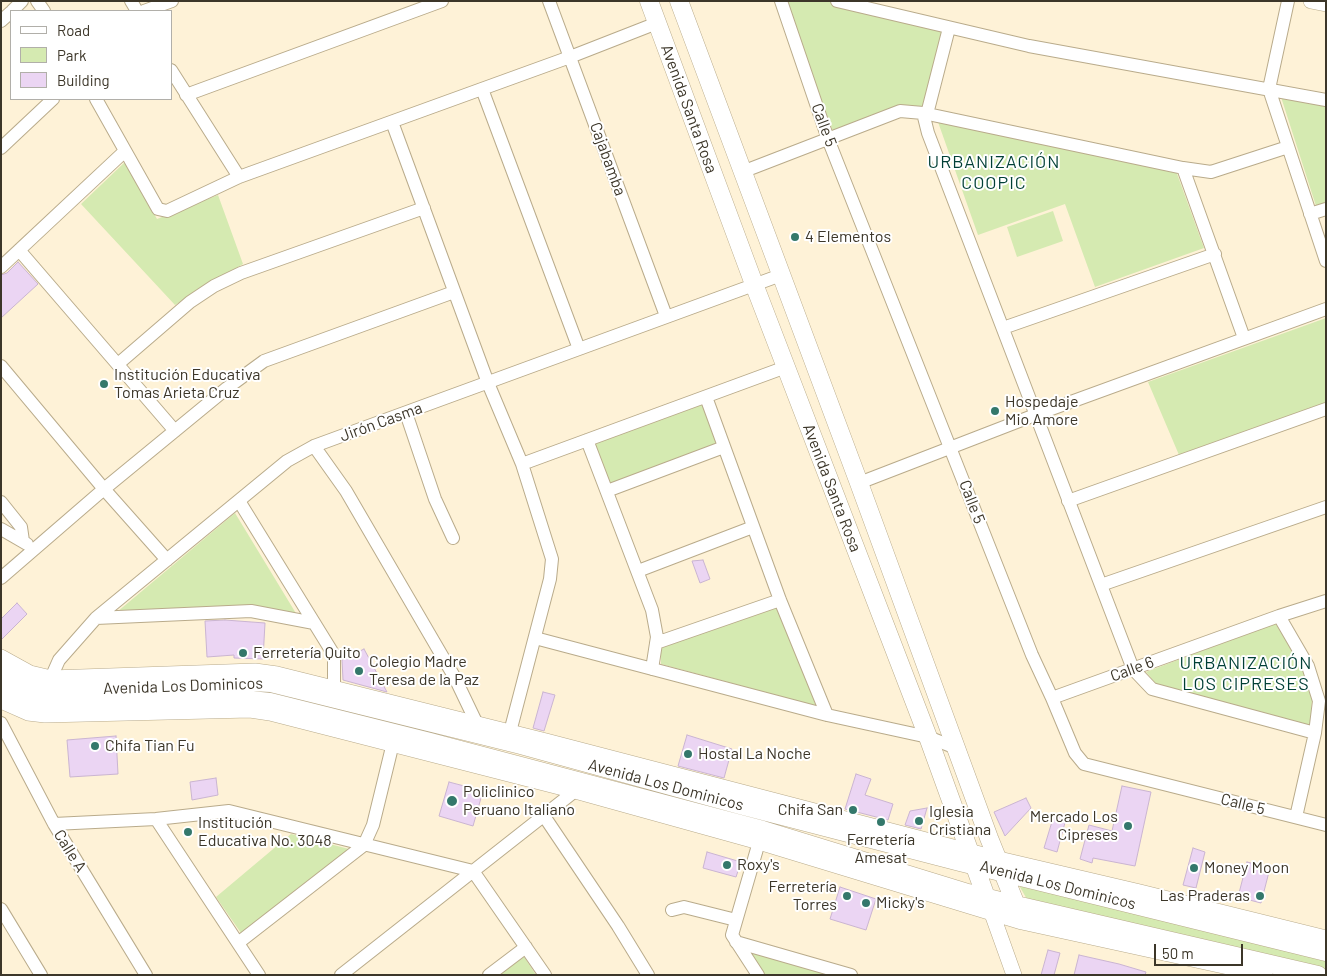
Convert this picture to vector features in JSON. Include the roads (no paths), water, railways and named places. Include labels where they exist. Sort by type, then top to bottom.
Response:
[{"type":"main road","name":"Avenida Santa Rosa","points":[[649,1],[754,284],[928,738],[989,905]]},
{"type":"main road","name":"Avenida Santa Rosa","points":[[679,1],[780,275],[860,483],[989,838],[1016,905]]},
{"type":"main road","name":"Avenida Los Dominicos","points":[[1,672],[19,682],[46,690],[252,682],[271,683],[521,746],[749,808],[960,862],[972,858],[1326,952]]},
{"type":"main road","points":[[191,684],[216,673]]},
{"type":"main road","name":"Avenida Los Dominicos","points":[[1,689],[18,698],[42,704],[87,706],[264,701],[430,742],[763,830],[989,905],[1016,905],[1318,975]]},
{"type":"main road","points":[[87,706],[112,715]]},
{"type":"main road","points":[[521,746],[546,741]]},
{"type":"main road","points":[[430,742],[450,758]]},
{"type":"street","points":[[12,10],[22,1]]},
{"type":"street","points":[[147,10],[172,1]]},
{"type":"street","points":[[186,95],[442,1]]},
{"type":"street","name":"Cajabamba","points":[[549,1],[666,316]]},
{"type":"street","name":"Calle 5","points":[[781,1],[828,139],[1032,655],[1074,753],[1084,764],[1326,825]]},
{"type":"street","points":[[837,1],[1037,48],[1326,100]]},
{"type":"street","points":[[1288,1],[1269,89],[1326,261]]},
{"type":"street","points":[[1311,1],[1326,4]]},
{"type":"street","points":[[1,21],[10,12]]},
{"type":"street","points":[[97,100],[158,209],[162,211],[173,209],[239,178],[570,57],[657,23]]},
{"type":"street","points":[[949,28],[925,113],[928,134],[1134,669],[1152,689],[1315,733]]},
{"type":"street","points":[[172,72],[239,178]]},
{"type":"street","points":[[482,89],[579,349]]},
{"type":"street","points":[[1,148],[52,100]]},
{"type":"street","points":[[742,172],[900,111],[925,113],[1183,168],[1211,172],[1288,147]]},
{"type":"street","points":[[392,122],[488,383],[522,464],[552,559],[550,579],[510,732]]},
{"type":"street","points":[[1,267],[125,150]]},
{"type":"street","points":[[1183,168],[1244,338]]},
{"type":"street","points":[[118,364],[190,302],[214,286],[241,273],[424,208]]},
{"type":"street","points":[[1310,214],[1326,209]]},
{"type":"street","points":[[19,250],[175,431]]},
{"type":"street","points":[[1003,328],[1215,254]]},
{"type":"street","name":"Jirón Casma","points":[[51,678],[59,660],[96,618],[287,461],[314,446],[780,275]]},
{"type":"street","points":[[1,578],[28,545],[104,489],[227,388],[264,361],[454,292]]},
{"type":"street","points":[[860,483],[1035,415],[1326,309]]},
{"type":"street","points":[[1,366],[104,489],[167,560]]},
{"type":"street","points":[[522,464],[786,367]]},
{"type":"street","points":[[706,397],[780,600],[827,715]]},
{"type":"street","points":[[1068,501],[1326,409]]},
{"type":"street","points":[[406,412],[435,499],[453,538]]},
{"type":"street","points":[[587,440],[652,610],[658,637],[652,669]]},
{"type":"street","points":[[314,446],[356,508],[455,678],[477,724]]},
{"type":"street","points":[[607,492],[724,447]]},
{"type":"street","points":[[240,501],[334,655],[334,688]]},
{"type":"street","points":[[1,502],[20,527],[28,545]]},
{"type":"street","points":[[1101,585],[1326,507]]},
{"type":"street","points":[[638,571],[754,527]]},
{"type":"street","points":[[1,529],[28,545]]},
{"type":"street","points":[[656,643],[780,600]]},
{"type":"street","name":"Calle 6","points":[[1052,698],[1279,616],[1326,601]]},
{"type":"street","points":[[96,618],[250,611],[314,623]]},
{"type":"street","points":[[1279,616],[1308,666],[1319,701],[1315,733],[1296,817]]},
{"type":"street","points":[[535,638],[827,715],[928,738],[956,748]]},
{"type":"street","name":"Avenida Los Dominicos","points":[[1,657],[30,674],[51,678],[270,673],[546,741],[972,858]]},
{"type":"street","name":"Avenida Los Dominicos","points":[[1,701],[20,710],[37,714],[112,715],[256,710],[576,791],[989,905],[1022,922],[1265,975]]},
{"type":"street","name":"Calle A","points":[[1,723],[54,824],[146,975]]},
{"type":"street","points":[[238,943],[364,845],[373,825],[393,744]]},
{"type":"street","points":[[341,975],[576,791]]},
{"type":"street","points":[[54,824],[156,818],[229,811],[473,871],[545,975]]},
{"type":"street","points":[[544,816],[618,926],[648,975]]},
{"type":"street","points":[[156,818],[259,975]]},
{"type":"street","points":[[758,975],[732,934],[759,842]]},
{"type":"street","name":"Avenida Los Dominicos","points":[[1001,866],[1140,892],[1326,938]]},
{"type":"street","name":"Avenida Santa Rosa","points":[[989,905],[1014,975]]},
{"type":"street","points":[[672,910],[684,907],[736,920]]},
{"type":"street","points":[[1,910],[41,975]]},
{"type":"street","points":[[736,942],[851,975]]},
{"type":"street","points":[[489,975],[526,947]]},
{"type":"place","name":"4 Elementos","points":[[795,237]]},
{"type":"place","name":"Institución Educativa Tomas Arieta Cruz","points":[[104,384]]},
{"type":"place","name":"Hospedaje Mio Amore","points":[[995,411]]},
{"type":"place","name":"Ferretería Quito","points":[[243,653]]},
{"type":"place","name":"Colegio Madre Teresa de la Paz","points":[[359,671]]},
{"type":"place","name":"Chifa Tian Fu","points":[[95,746]]},
{"type":"place","name":"Hostal La Noche","points":[[688,754]]},
{"type":"place","name":"Policlinico Peruano Italiano","points":[[452,801]]},
{"type":"place","name":"Chifa San","points":[[853,810]]},
{"type":"place","name":"Iglesia Cristiana","points":[[919,821]]},
{"type":"place","name":"Ferretería Amesat","points":[[881,822]]},
{"type":"place","name":"Mercado Los Cipreses","points":[[1128,826]]},
{"type":"place","name":"Institución Educativa No. 3048","points":[[188,832]]},
{"type":"place","name":"Roxy's","points":[[727,865]]},
{"type":"place","name":"Money Moon","points":[[1194,868]]},
{"type":"place","name":"Ferretería Torres","points":[[847,896]]},
{"type":"place","name":"Las Praderas","points":[[1260,896]]},
{"type":"place","name":"Micky's","points":[[866,903]]},
{"type":"district","name":"URBANIZACIÓN COOPIC","points":[[994,172]]},
{"type":"district","name":"URBANIZACIÓN LOS CIPRESES","points":[[1246,673]]}]
